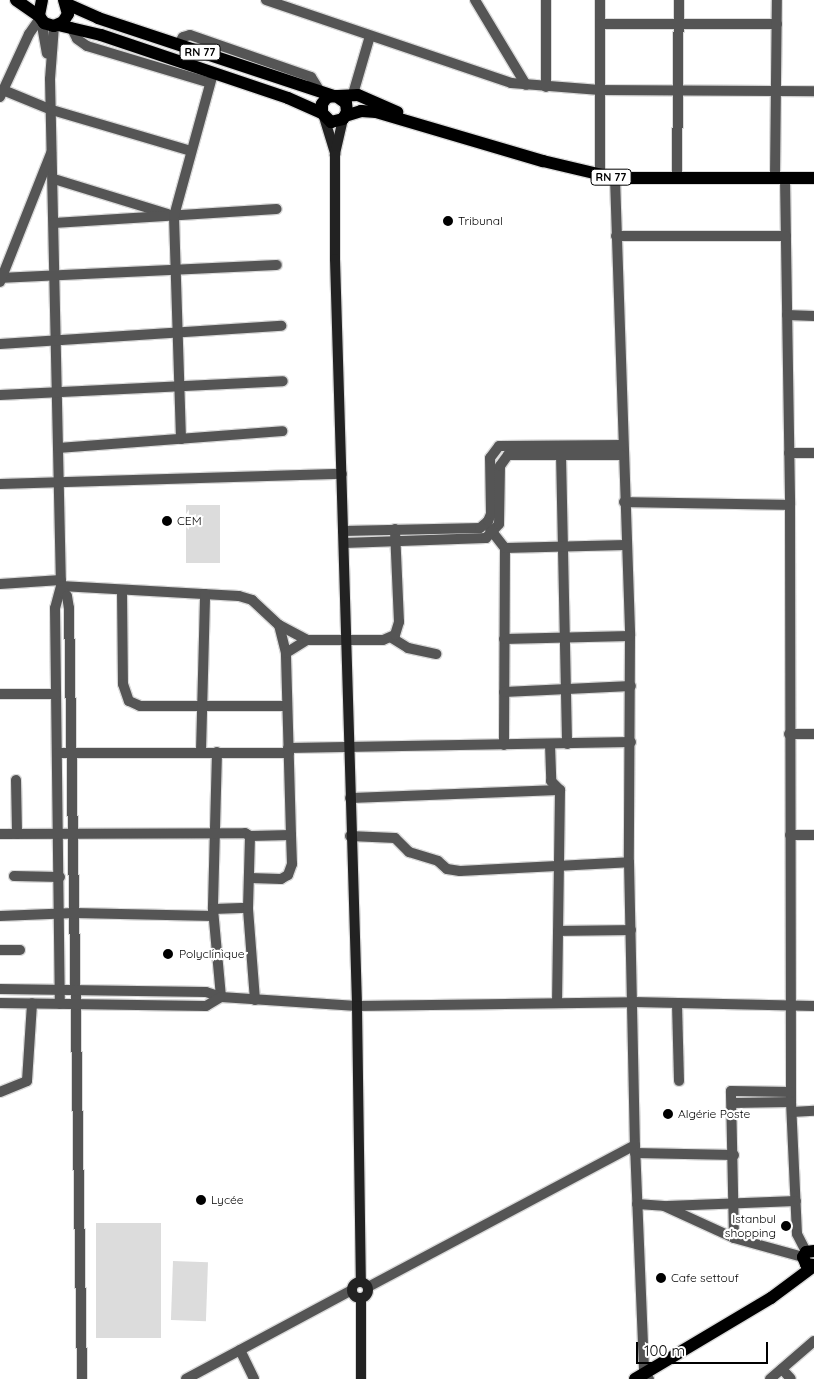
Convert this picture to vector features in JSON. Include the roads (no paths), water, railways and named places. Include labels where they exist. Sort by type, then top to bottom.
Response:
[{"type":"main road","name":"RN 77","points":[[16,0],[40,18],[61,26],[323,115]]},
{"type":"main road","points":[[40,18],[38,6],[42,0]]},
{"type":"main road","name":"RN 77","points":[[61,26],[68,14],[65,2]]},
{"type":"main road","name":"RN 77","points":[[65,2],[89,15],[336,96],[354,94],[417,122]]},
{"type":"main road","points":[[335,155],[323,115],[324,100],[336,96],[346,103],[335,155],[343,531],[348,640],[350,836],[357,1006],[364,1284],[366,1295],[361,1298]]},
{"type":"main road","name":"RN 77","points":[[344,117],[371,111],[417,122],[543,162],[614,178],[814,178]]},
{"type":"main road","points":[[323,115],[331,122],[344,117]]},
{"type":"main road","points":[[643,1377],[790,1285],[810,1257]]},
{"type":"main road","points":[[362,1379],[361,1298],[352,1290],[353,1285],[364,1284]]},
{"type":"street","points":[[266,0],[511,83],[600,90],[814,91]]},
{"type":"street","points":[[475,0],[526,85]]},
{"type":"street","points":[[546,0],[546,87]]},
{"type":"street","points":[[600,0],[600,175]]},
{"type":"street","points":[[676,178],[679,0]]},
{"type":"street","points":[[777,0],[776,91],[780,178],[786,236],[790,504],[788,734],[791,1102],[798,1238],[810,1257]]},
{"type":"street","points":[[40,18],[50,78],[54,179],[61,585],[55,604],[61,914],[60,1004]]},
{"type":"street","points":[[40,18],[28,34],[2,94],[191,151]]},
{"type":"street","points":[[600,24],[776,24]]},
{"type":"street","points":[[50,78],[61,26]]},
{"type":"street","points":[[354,94],[370,36]]},
{"type":"street","points":[[181,439],[175,333],[174,216],[211,78]]},
{"type":"street","points":[[53,148],[0,280],[277,265]]},
{"type":"street","points":[[614,178],[622,450],[630,636],[632,742],[629,862],[635,1149],[643,1377]]},
{"type":"street","points":[[54,179],[174,216]]},
{"type":"street","points":[[54,223],[277,209]]},
{"type":"street","points":[[616,236],[786,236]]},
{"type":"street","points":[[787,316],[814,316]]},
{"type":"street","points":[[0,344],[281,326]]},
{"type":"street","points":[[0,395],[283,382]]},
{"type":"street","points":[[58,448],[282,431]]},
{"type":"street","points":[[343,531],[477,528],[486,524],[492,514],[490,458],[499,446],[622,450]]},
{"type":"street","points":[[344,543],[482,539],[494,533],[500,520],[500,466],[504,458],[512,453],[561,454],[622,450]]},
{"type":"street","points":[[789,453],[814,453]]},
{"type":"street","points":[[561,454],[566,638],[566,744]]},
{"type":"street","points":[[0,484],[58,484],[342,474]]},
{"type":"street","points":[[624,502],[790,504]]},
{"type":"street","points":[[486,524],[505,548],[504,745]]},
{"type":"street","points":[[392,638],[399,627],[395,529]]},
{"type":"street","points":[[505,548],[626,545]]},
{"type":"street","points":[[0,584],[61,585],[122,591],[205,594],[252,600],[279,625],[307,640],[392,638],[408,648],[436,654]]},
{"type":"street","points":[[61,585],[69,608],[82,1379]]},
{"type":"street","points":[[122,591],[126,696],[140,706],[287,706]]},
{"type":"street","points":[[201,751],[204,706],[205,594]]},
{"type":"street","points":[[250,878],[280,879],[288,875],[292,864],[286,653],[279,625]]},
{"type":"street","points":[[504,639],[630,636]]},
{"type":"street","points":[[286,653],[307,640]]},
{"type":"street","points":[[504,692],[631,686]]},
{"type":"street","points":[[0,694],[56,694]]},
{"type":"street","points":[[788,734],[814,734]]},
{"type":"street","points":[[57,753],[288,751],[632,742]]},
{"type":"street","points":[[550,744],[551,781],[560,790],[557,1003]]},
{"type":"street","points":[[217,752],[213,834],[213,912],[221,997]]},
{"type":"street","points":[[16,780],[17,834]]},
{"type":"street","points":[[350,798],[560,790]]},
{"type":"street","points":[[0,834],[291,835]]},
{"type":"street","points":[[790,835],[814,835]]},
{"type":"street","points":[[250,836],[248,908],[255,1000]]},
{"type":"street","points":[[350,836],[395,838],[409,852],[438,861],[447,869],[460,871],[629,862]]},
{"type":"street","points":[[14,876],[60,877]]},
{"type":"street","points":[[0,916],[74,913],[213,912],[248,908]]},
{"type":"street","points":[[558,931],[631,930]]},
{"type":"street","points":[[0,950],[20,950]]},
{"type":"street","points":[[0,989],[206,992],[221,997],[357,1006],[633,1002],[814,1006]]},
{"type":"street","points":[[0,1003],[206,1006],[221,997]]},
{"type":"street","points":[[0,1092],[27,1081],[32,1003]]},
{"type":"street","points":[[677,1004],[679,1081]]},
{"type":"street","points":[[734,1238],[732,1102],[791,1102],[814,1111]]},
{"type":"street","points":[[364,1284],[635,1149],[734,1155]]},
{"type":"street","points":[[637,1204],[664,1206],[796,1201]]},
{"type":"street","points":[[664,1206],[734,1238],[810,1257]]},
{"type":"street","points":[[186,1379],[352,1290]]},
{"type":"street","points":[[770,1379],[814,1341]]},
{"type":"street","points":[[240,1350],[254,1379]]},
{"type":"street","points":[[782,1369],[791,1379]]},
{"type":"place","name":"Tribunal","points":[[448,221]]},
{"type":"place","name":"CEM","points":[[167,521]]},
{"type":"place","name":"Polyclinique","points":[[168,954]]},
{"type":"place","name":"Algérie Poste","points":[[668,1114]]},
{"type":"place","name":"Lycée","points":[[201,1200]]},
{"type":"place","name":"Istanbul shopping","points":[[786,1226]]},
{"type":"place","name":"Cafe settouf","points":[[661,1278]]}]
